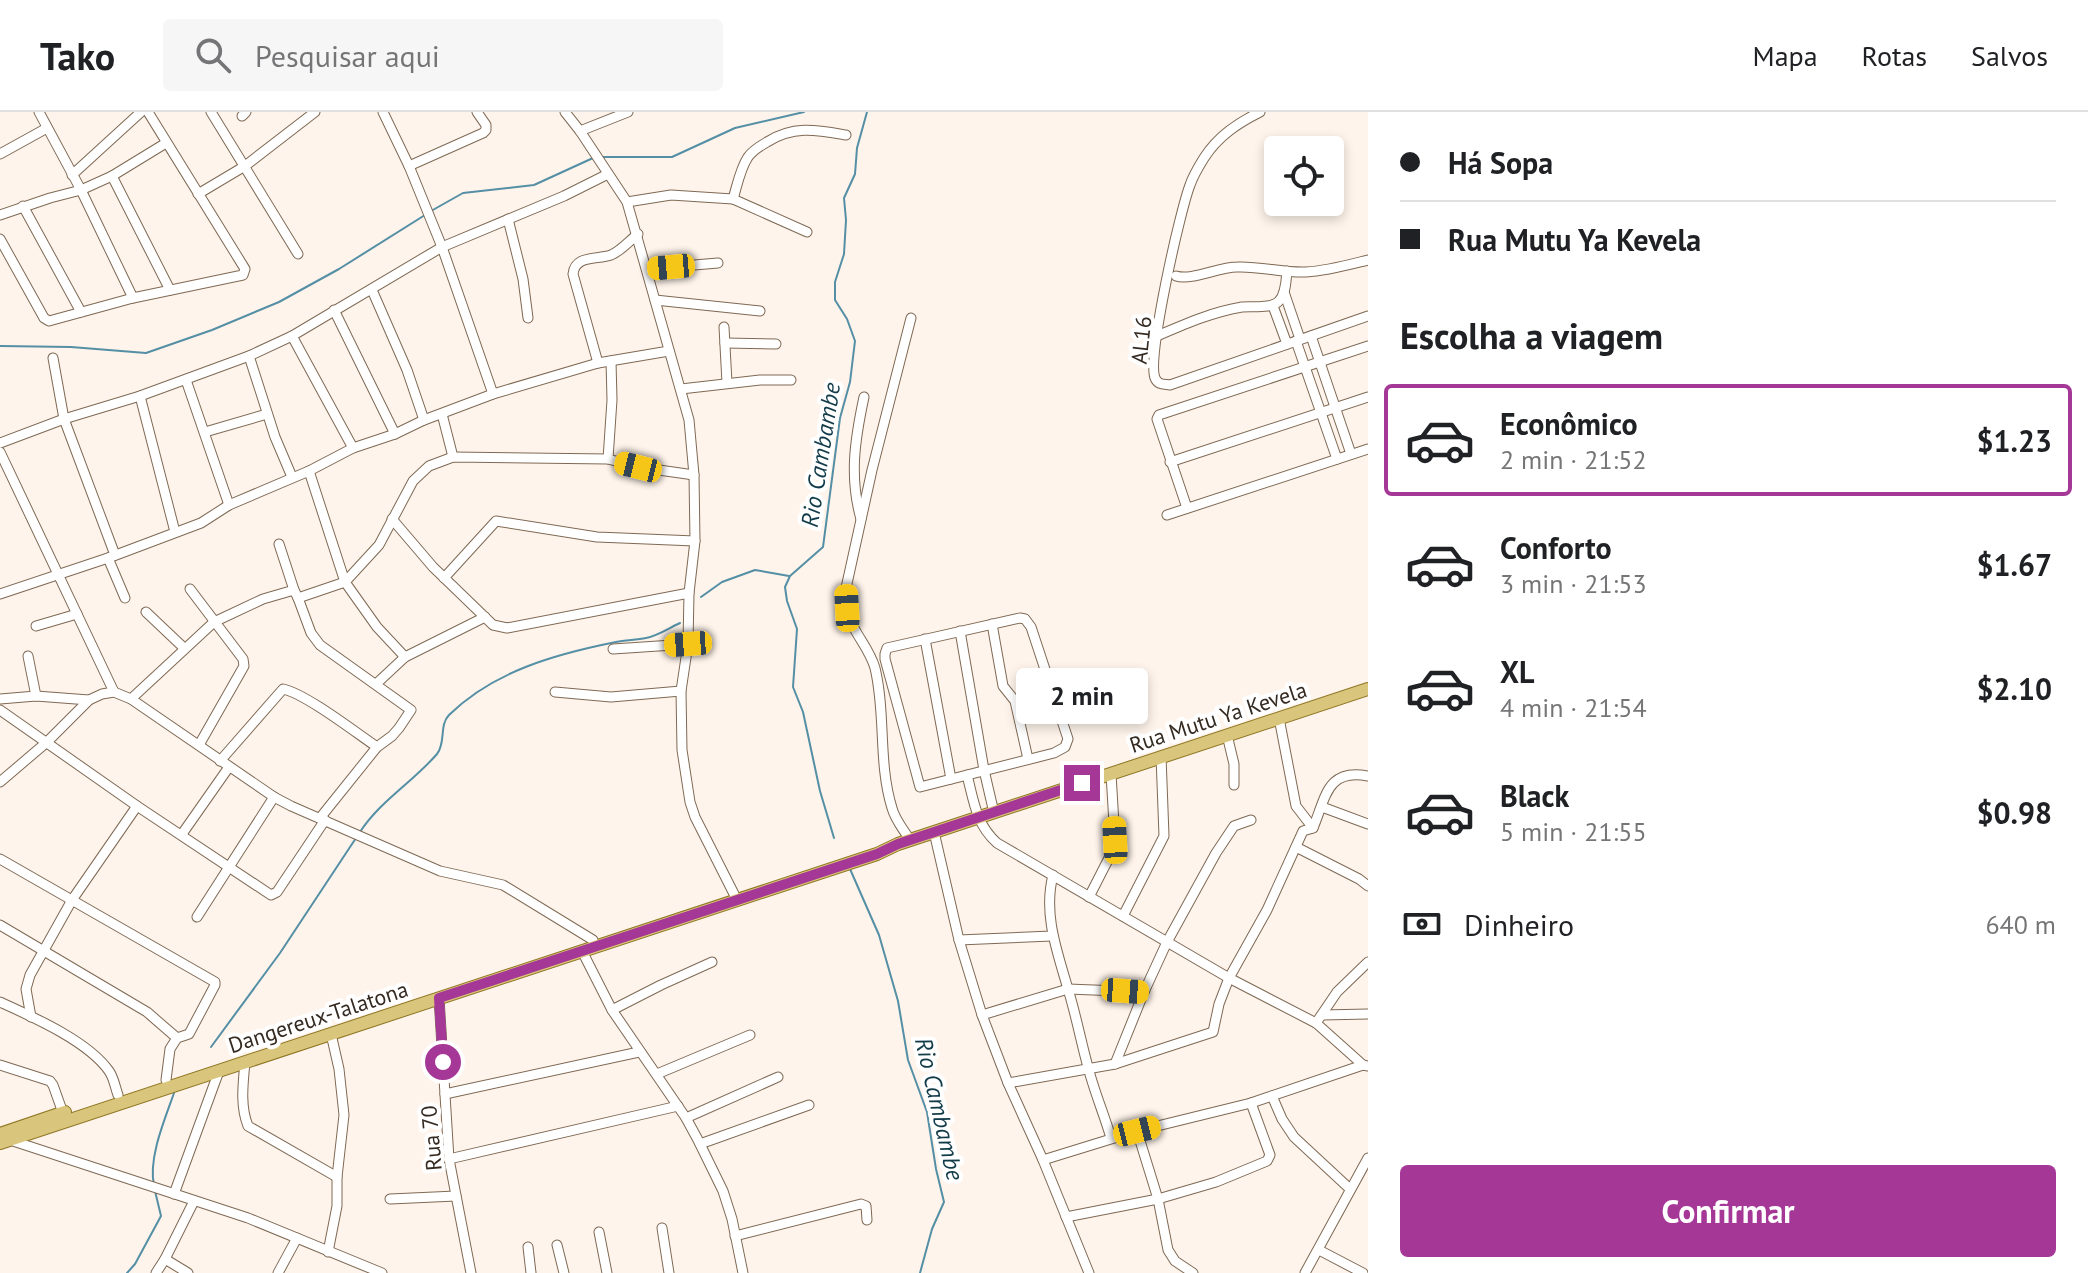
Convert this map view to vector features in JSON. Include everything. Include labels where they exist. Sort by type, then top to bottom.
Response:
[{"type":"main road","name":"Rua Mutu Ya Kevela","points":[[876,851],[1368,689]]},
{"type":"main road","name":"Dangereux-Talatona","points":[[3,1139],[219,1071],[876,851]]},
{"type":"main road","name":"Dangereux-Talatona","points":[[3,1139],[63,1113],[734,894],[817,871]]},
{"type":"street","points":[[39,112],[133,298]]},
{"type":"street","points":[[0,239],[46,321],[245,273],[148,112]]},
{"type":"street","points":[[211,112],[298,254]]},
{"type":"street","points":[[198,194],[245,166],[315,112]]},
{"type":"street","points":[[383,112],[442,247],[493,394]]},
{"type":"street","points":[[409,166],[483,133],[486,125],[477,112]]},
{"type":"street","points":[[565,112],[627,202],[689,420],[695,541],[689,593],[688,644],[681,691],[682,750],[695,817],[734,894]]},
{"type":"street","points":[[580,131],[628,112]]},
{"type":"street","name":"AL16","points":[[1260,112],[1224,134],[1205,156],[1191,181],[1168,276],[1157,336],[1155,376],[1160,384],[1170,385],[1368,316]]},
{"type":"street","points":[[72,175],[136,114]]},
{"type":"street","points":[[0,154],[47,128]]},
{"type":"street","points":[[733,199],[750,154],[779,135],[812,129],[846,135]]},
{"type":"street","points":[[0,215],[81,190],[112,176],[166,143]]},
{"type":"street","points":[[0,443],[249,356],[292,336],[442,247],[564,196],[608,174]]},
{"type":"street","points":[[112,176],[170,290]]},
{"type":"street","points":[[627,202],[671,195],[733,199],[807,232]]},
{"type":"street","points":[[23,206],[81,312]]},
{"type":"street","points":[[508,219],[523,279],[528,318]]},
{"type":"street","points":[[598,363],[573,268],[578,262],[616,252],[638,234]]},
{"type":"street","points":[[1176,276],[1185,279],[1234,267],[1304,272],[1368,260]]},
{"type":"street","points":[[647,269],[718,263]]},
{"type":"street","points":[[1157,336],[1228,309],[1273,306],[1281,300],[1287,271]]},
{"type":"street","points":[[372,290],[407,370],[424,420]]},
{"type":"street","points":[[1284,292],[1337,459]]},
{"type":"street","points":[[655,300],[760,311]]},
{"type":"street","points":[[1273,306],[1320,363],[1351,454]]},
{"type":"street","points":[[334,310],[395,434]]},
{"type":"street","points":[[904,842],[888,790],[873,661],[853,625],[847,608],[846,588],[911,318]]},
{"type":"street","points":[[724,327],[727,383]]},
{"type":"street","points":[[292,336],[353,448]]},
{"type":"street","points":[[725,343],[776,344]]},
{"type":"street","points":[[1187,508],[1157,419],[1159,415],[1368,346]]},
{"type":"street","points":[[0,594],[201,523],[229,505],[309,471],[353,448],[493,394],[598,363],[669,351]]},
{"type":"street","points":[[249,356],[267,414],[292,477]]},
{"type":"street","points":[[53,358],[64,419],[125,598]]},
{"type":"street","points":[[608,459],[611,361]]},
{"type":"street","points":[[186,380],[229,505]]},
{"type":"street","points":[[681,389],[791,380]]},
{"type":"street","points":[[140,396],[175,532]]},
{"type":"street","points":[[862,522],[853,479],[854,445],[864,397]]},
{"type":"street","points":[[1170,462],[1368,397]]},
{"type":"street","points":[[205,432],[267,414]]},
{"type":"street","points":[[442,414],[453,457]]},
{"type":"street","points":[[1167,515],[1368,449]]},
{"type":"street","points":[[0,452],[114,692]]},
{"type":"street","points":[[131,699],[214,622],[263,599],[345,582],[379,545],[413,481],[429,466],[453,457],[608,459],[694,475]]},
{"type":"street","points":[[309,471],[345,582],[377,627],[405,657]]},
{"type":"street","points":[[392,519],[444,578],[493,625],[507,628],[689,593]]},
{"type":"street","points":[[444,578],[496,521],[597,537],[695,541]]},
{"type":"street","points":[[0,710],[137,806],[275,895],[322,819],[377,747],[392,736],[411,710],[320,645],[311,633],[279,544]]},
{"type":"street","points":[[190,589],[243,659],[244,666],[199,745]]},
{"type":"street","points":[[146,612],[184,648]]},
{"type":"street","points":[[36,626],[77,614]]},
{"type":"street","points":[[376,684],[405,657],[485,617]]},
{"type":"street","points":[[1020,618],[1029,622],[1068,739],[1065,747],[919,786],[885,659],[887,648],[992,624],[1020,618]]},
{"type":"street","points":[[992,624],[1003,686],[1015,701],[1028,759]]},
{"type":"street","points":[[960,631],[994,813]]},
{"type":"street","points":[[925,639],[951,779]]},
{"type":"street","points":[[613,649],[688,644]]},
{"type":"street","points":[[28,656],[36,696]]},
{"type":"street","points":[[182,834],[224,764],[283,689],[292,691],[323,710],[377,747]]},
{"type":"street","points":[[555,692],[611,697],[681,691]]},
{"type":"street","points":[[0,782],[47,742],[89,700],[114,692],[131,699],[274,797],[440,871],[503,885],[593,940]]},
{"type":"street","points":[[0,699],[36,696],[89,700]]},
{"type":"street","points":[[1279,718],[1296,806],[1313,828]]},
{"type":"street","points":[[1227,735],[1234,764],[1234,785]]},
{"type":"street","points":[[1123,916],[1164,836],[1161,756]]},
{"type":"street","points":[[1313,828],[1336,779],[1354,773],[1368,776]]},
{"type":"street","points":[[1089,897],[1115,840],[1111,774]]},
{"type":"street","points":[[967,775],[978,818],[984,830],[997,843],[1229,978],[1319,1019],[1365,1066],[1251,1103],[1111,1138],[1043,1160]]},
{"type":"street","points":[[197,917],[274,797]]},
{"type":"street","points":[[31,1017],[26,989],[30,975],[72,900],[137,806]]},
{"type":"street","points":[[1322,807],[1368,824]]},
{"type":"street","points":[[1115,1064],[1167,942],[1225,838],[1234,826],[1251,820]]},
{"type":"street","points":[[1008,1083],[1115,1064],[1213,1032],[1229,978],[1267,910],[1303,831],[1313,828]]},
{"type":"street","points":[[934,832],[959,940],[982,1015],[1089,1273]]},
{"type":"street","points":[[1296,847],[1368,886]]},
{"type":"street","points":[[0,859],[215,982],[189,1034],[177,1038],[170,1049],[166,1080]]},
{"type":"street","points":[[1053,875],[1049,888],[1052,936],[1088,1069],[1111,1138]]},
{"type":"street","points":[[0,925],[147,1012],[177,1038]]},
{"type":"street","points":[[959,940],[1052,936]]},
{"type":"street","points":[[582,951],[612,1010],[686,1118],[700,1144],[723,1191],[743,1273]]},
{"type":"street","points":[[612,1010],[712,962]]},
{"type":"street","points":[[1319,1019],[1337,992],[1368,962]]},
{"type":"street","points":[[982,1015],[1068,989],[1144,992]]},
{"type":"street","name":"Rua 70","points":[[439,998],[449,1159],[471,1273]]},
{"type":"street","points":[[0,1002],[87,1050],[111,1074],[118,1095]]},
{"type":"street","points":[[1319,1019],[1368,1014]]},
{"type":"street","points":[[328,1252],[337,1206],[344,1115],[331,1034]]},
{"type":"street","points":[[657,1074],[750,1035]]},
{"type":"street","points":[[445,1094],[639,1052]]},
{"type":"street","points":[[245,1062],[242,1090],[244,1117],[248,1126],[337,1177]]},
{"type":"street","points":[[0,1065],[50,1081],[63,1113]]},
{"type":"street","points":[[174,1194],[219,1071]]},
{"type":"street","points":[[686,1118],[778,1077]]},
{"type":"street","points":[[1272,1096],[1289,1131],[1350,1189]]},
{"type":"street","points":[[1066,1217],[1158,1199],[1216,1182],[1270,1158],[1251,1103]]},
{"type":"street","points":[[700,1144],[809,1105]]},
{"type":"street","points":[[449,1159],[678,1106]]},
{"type":"street","points":[[1137,1131],[1158,1199],[1168,1250],[1175,1261],[1193,1273]]},
{"type":"street","points":[[3,1139],[248,1218],[382,1273]]},
{"type":"street","points":[[1305,1273],[1368,1158]]},
{"type":"street","points":[[390,1199],[456,1196]]},
{"type":"street","points":[[156,1273],[194,1201]]},
{"type":"street","points":[[735,1236],[861,1204],[866,1206],[867,1220]]},
{"type":"street","points":[[662,1228],[669,1273]]},
{"type":"street","points":[[599,1232],[607,1273]]},
{"type":"street","points":[[278,1273],[297,1238]]},
{"type":"street","points":[[557,1245],[564,1273]]},
{"type":"street","points":[[528,1247],[531,1273]]},
{"type":"street","points":[[1319,1250],[1363,1273]]},
{"type":"street","points":[[165,1259],[188,1273]]},
{"type":"waterway","points":[[603,157],[672,157],[735,128],[804,112]]},
{"type":"waterway","name":"Rio Cambambe","points":[[834,838],[803,712],[793,687],[797,629],[785,587],[790,576],[823,547],[840,418],[850,382],[855,341],[847,319],[835,300],[835,282],[844,254],[844,198],[855,174],[857,148],[867,112]]},
{"type":"waterway","points":[[431,211],[463,193],[534,185],[593,158]]},
{"type":"waterway","points":[[0,346],[71,347],[146,353],[279,302],[425,215]]},
{"type":"waterway","points":[[701,597],[722,582],[755,570],[789,576]]},
{"type":"waterway","points":[[360,832],[377,811],[437,754],[449,715],[486,687],[527,666],[593,647],[650,637],[680,623]]},
{"type":"waterway","points":[[211,1047],[280,953],[356,838]]},
{"type":"waterway","name":"Rio Cambambe","points":[[850,869],[879,935],[898,1001],[908,1060],[927,1112],[944,1202],[932,1229],[920,1273]]},
{"type":"waterway","points":[[154,1185],[155,1151],[174,1093]]},
{"type":"waterway","points":[[127,1273],[161,1216],[155,1191]]},
{"type":"route","points":[[443,1062],[439,998],[1082,783]]}]
